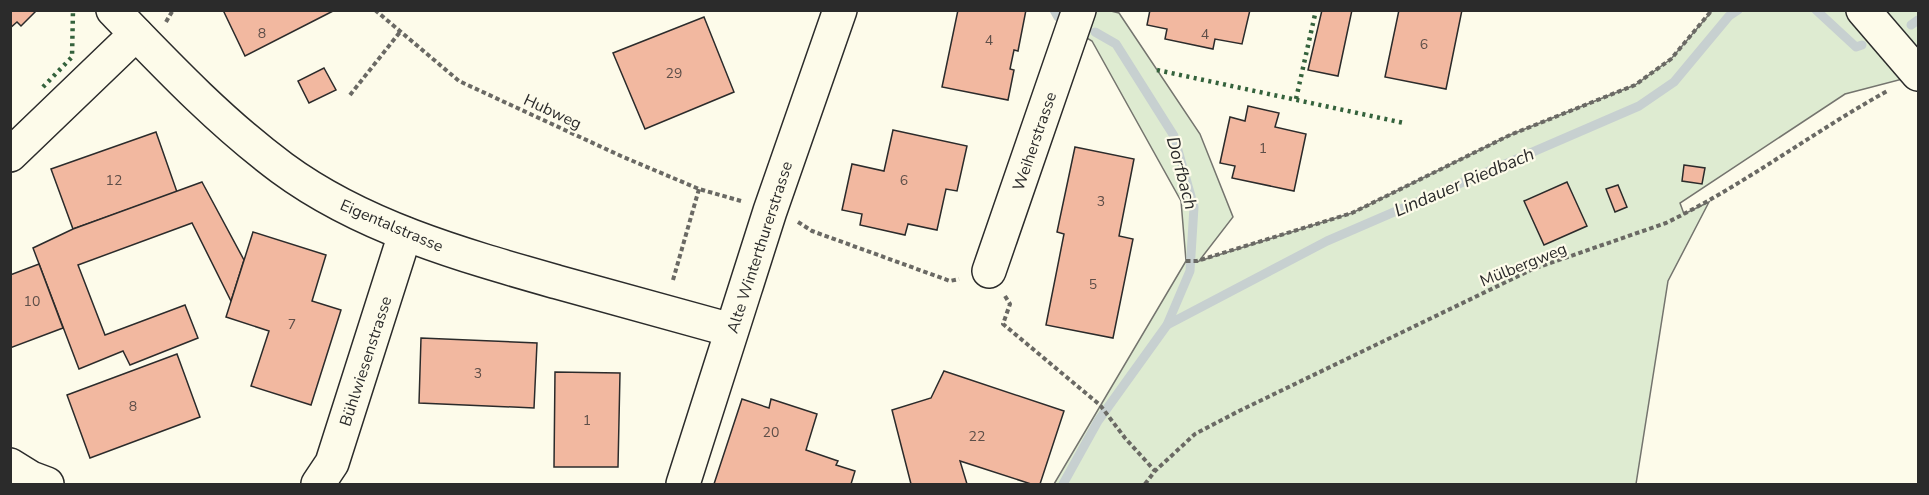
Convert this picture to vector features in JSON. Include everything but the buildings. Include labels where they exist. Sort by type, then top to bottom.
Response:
[{"type":"street","name":"Eigentalstrasse","points":[[113,10],[216,114],[283,169],[335,201],[405,234],[495,264],[731,330]]},
{"type":"street","name":"Alte Winterthurerstrasse","points":[[683,484],[770,211],[840,10]]},
{"type":"street","name":"Weiherstrasse","points":[[989,271],[1079,10]]},
{"type":"street","points":[[1863,10],[1918,74]]},
{"type":"street","points":[[10,155],[136,34]]},
{"type":"street","name":"Bühlwiesenstrasse","points":[[318,484],[332,463],[405,234]]},
{"type":"street","points":[[10,465],[31,478],[47,484]]},
{"type":"path","name":"Hubweg","points":[[375,10],[459,81],[621,156],[699,189],[741,201]]},
{"type":"path","points":[[1186,261],[1197,261],[1352,213],[1510,135],[1635,85],[1671,59],[1712,10]]},
{"type":"path","points":[[351,95],[400,32]]},
{"type":"path","name":"Mülbergweg","points":[[1145,484],[1155,471],[1195,434],[1357,352],[1533,270],[1666,223],[1709,202],[1849,112],[1918,74]]},
{"type":"path","points":[[672,281],[699,189]]},
{"type":"path","points":[[793,218],[812,231],[950,282],[989,271],[1010,304],[1003,324],[1100,405],[1125,438],[1155,471]]},
{"type":"green space","points":[[1093,11],[1119,13],[1200,134],[1233,217],[1199,261],[1352,213],[1510,135],[1635,85],[1671,59],[1712,11],[1918,11],[1918,75],[1845,94],[1680,203],[1684,214],[1709,202],[1668,281],[1636,484],[1054,484],[1186,261],[1181,201],[1092,41],[1085,37]]},
{"type":"waterway","name":"Dorfbach","points":[[1054,10],[1058,17]]},
{"type":"waterway","name":"Lindauer Riedbach","points":[[1167,325],[1327,241],[1639,106],[1674,82],[1729,16],[1738,10]]},
{"type":"waterway","name":"Lindauer Riedbach","points":[[1816,10],[1856,47],[1862,45]]},
{"type":"waterway","name":"Lindauer Riedbach","points":[[1911,25],[1918,20]]},
{"type":"waterway","name":"Dorfbach","points":[[1063,484],[1098,421],[1167,325],[1190,271],[1194,207],[1174,136],[1116,44],[1095,32]]},
{"type":"hedge","points":[[43,87],[72,57],[73,10]]},
{"type":"hedge","points":[[1296,99],[1316,10]]},
{"type":"hedge","points":[[1157,70],[1404,123]]}]
